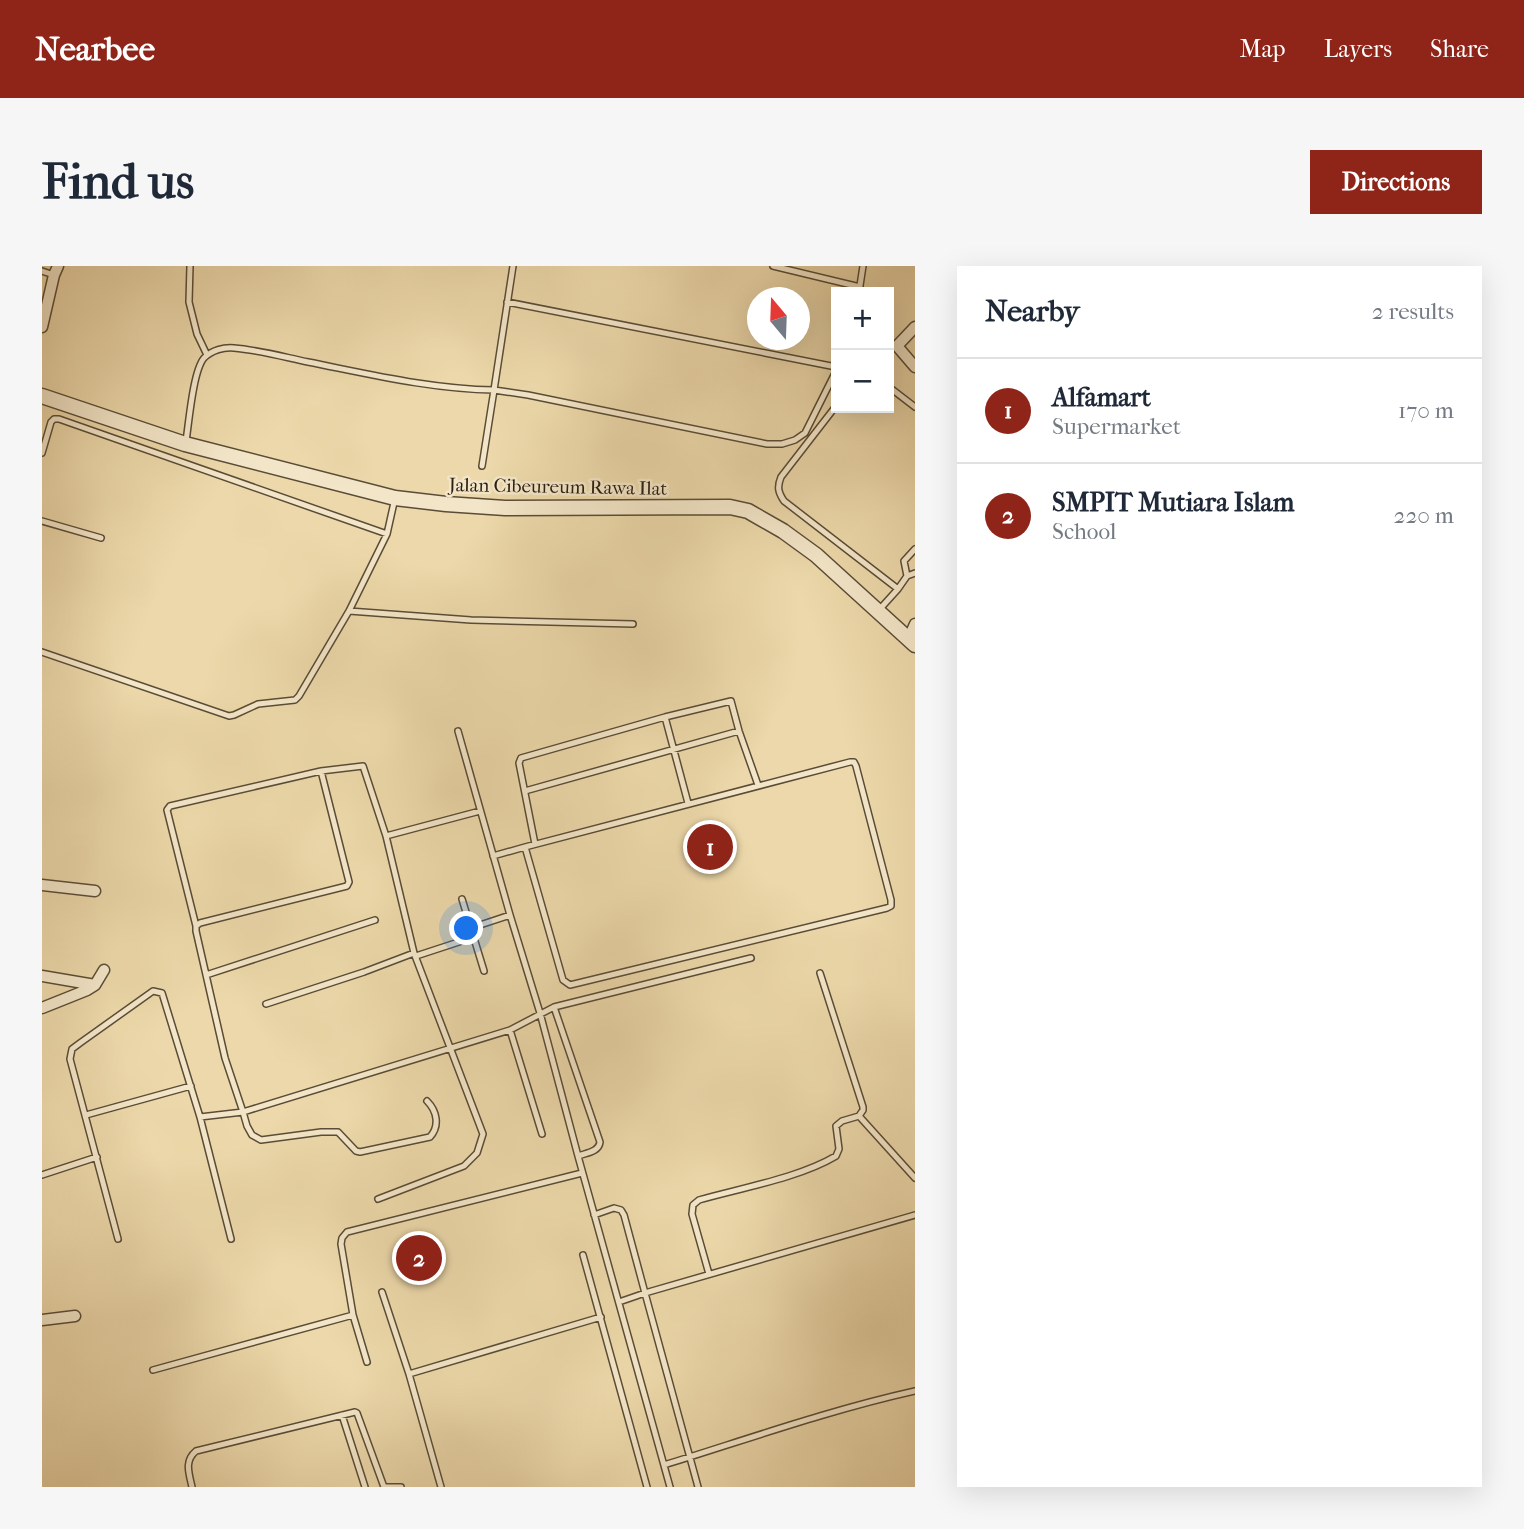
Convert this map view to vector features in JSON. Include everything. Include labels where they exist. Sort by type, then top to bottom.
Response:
[{"type":"street","points":[[42,327],[50,271]]},
{"type":"street","points":[[915,327],[899,343],[898,349],[915,367]]},
{"type":"street","name":"Jalan Cibeureum Rawa Ilat","points":[[42,396],[185,444],[396,498],[505,508],[730,507],[748,511],[817,555],[912,642]]},
{"type":"street","points":[[912,642],[915,624]]},
{"type":"street","points":[[42,885],[95,891]]},
{"type":"street","points":[[42,1007],[81,994],[95,985],[104,970]]},
{"type":"street","points":[[42,976],[95,985]]},
{"type":"street","points":[[42,1320],[75,1316]]},
{"type":"lane","points":[[190,266],[189,302],[197,334],[207,355]]},
{"type":"lane","points":[[482,466],[513,266]]},
{"type":"lane","points":[[773,266],[848,287]]},
{"type":"lane","points":[[860,287],[863,266]]},
{"type":"lane","points":[[507,302],[831,368]]},
{"type":"lane","points":[[185,444],[197,373],[202,360],[220,348],[234,348],[432,385],[528,395],[767,444],[782,444],[805,433],[831,379]]},
{"type":"lane","points":[[894,391],[915,407]]},
{"type":"lane","points":[[831,412],[781,477],[778,489],[783,501],[898,589]]},
{"type":"lane","points":[[42,453],[51,422],[59,419],[387,534]]},
{"type":"lane","points":[[42,652],[232,716],[258,704],[295,700],[349,611],[387,534],[396,498]]},
{"type":"lane","points":[[42,521],[101,538]]},
{"type":"lane","points":[[907,576],[904,561],[915,550]]},
{"type":"lane","points":[[879,610],[907,576],[915,573]]},
{"type":"lane","points":[[349,611],[471,620],[633,624]]},
{"type":"lane","points":[[535,844],[519,759],[665,717],[731,701],[758,785]]},
{"type":"lane","points":[[665,717],[688,803]]},
{"type":"lane","points":[[458,731],[540,1013],[670,1487]]},
{"type":"lane","points":[[525,792],[739,732]]},
{"type":"lane","points":[[493,856],[535,844],[688,803],[854,762],[891,906],[570,985],[564,981],[525,847]]},
{"type":"lane","points":[[378,1199],[464,1166],[477,1153],[483,1134],[415,954],[386,836],[363,766],[321,771],[170,806],[167,810],[225,1058],[252,1135],[261,1140],[338,1132],[360,1152],[430,1137],[438,1125],[427,1101]]},
{"type":"lane","points":[[196,926],[347,886],[349,882],[321,771]]},
{"type":"lane","points":[[386,836],[480,811]]},
{"type":"lane","points":[[462,899],[484,971]]},
{"type":"lane","points":[[471,928],[510,915]]},
{"type":"lane","points":[[206,975],[375,920]]},
{"type":"lane","points":[[265,1004],[474,937]]},
{"type":"lane","points":[[200,1117],[243,1112],[452,1049],[510,1030],[554,1007],[751,958]]},
{"type":"lane","points":[[709,1274],[692,1214],[693,1205],[699,1200],[830,1160],[836,1156],[838,1149],[836,1126],[842,1121],[859,1116],[863,1110],[820,973]]},
{"type":"lane","points":[[118,1239],[70,1059],[72,1049],[153,991],[162,993],[200,1117],[231,1239]]},
{"type":"lane","points":[[554,1007],[600,1142],[596,1150],[578,1156]]},
{"type":"lane","points":[[510,1030],[542,1134]]},
{"type":"lane","points":[[86,1115],[191,1086]]},
{"type":"lane","points":[[859,1116],[915,1178]]},
{"type":"lane","points":[[42,1175],[97,1157]]},
{"type":"lane","points":[[367,1362],[353,1315],[341,1244],[342,1238],[348,1232],[582,1173]]},
{"type":"lane","points":[[594,1215],[614,1208],[621,1210],[624,1215],[698,1487]]},
{"type":"lane","points":[[619,1302],[915,1215]]},
{"type":"lane","points":[[583,1255],[648,1487]]},
{"type":"lane","points":[[382,1292],[441,1487]]},
{"type":"lane","points":[[153,1370],[353,1315]]},
{"type":"lane","points":[[409,1374],[601,1317]]},
{"type":"lane","points":[[664,1465],[785,1425],[915,1391]]},
{"type":"lane","points":[[192,1487],[187,1463],[196,1451],[353,1412],[357,1413],[385,1487],[401,1487]]},
{"type":"lane","points":[[342,1415],[365,1487]]},
{"type":"place","name":"Alfamart","points":[[710,847]]},
{"type":"place","name":"SMPIT Mutiara Islam","points":[[419,1258]]}]
